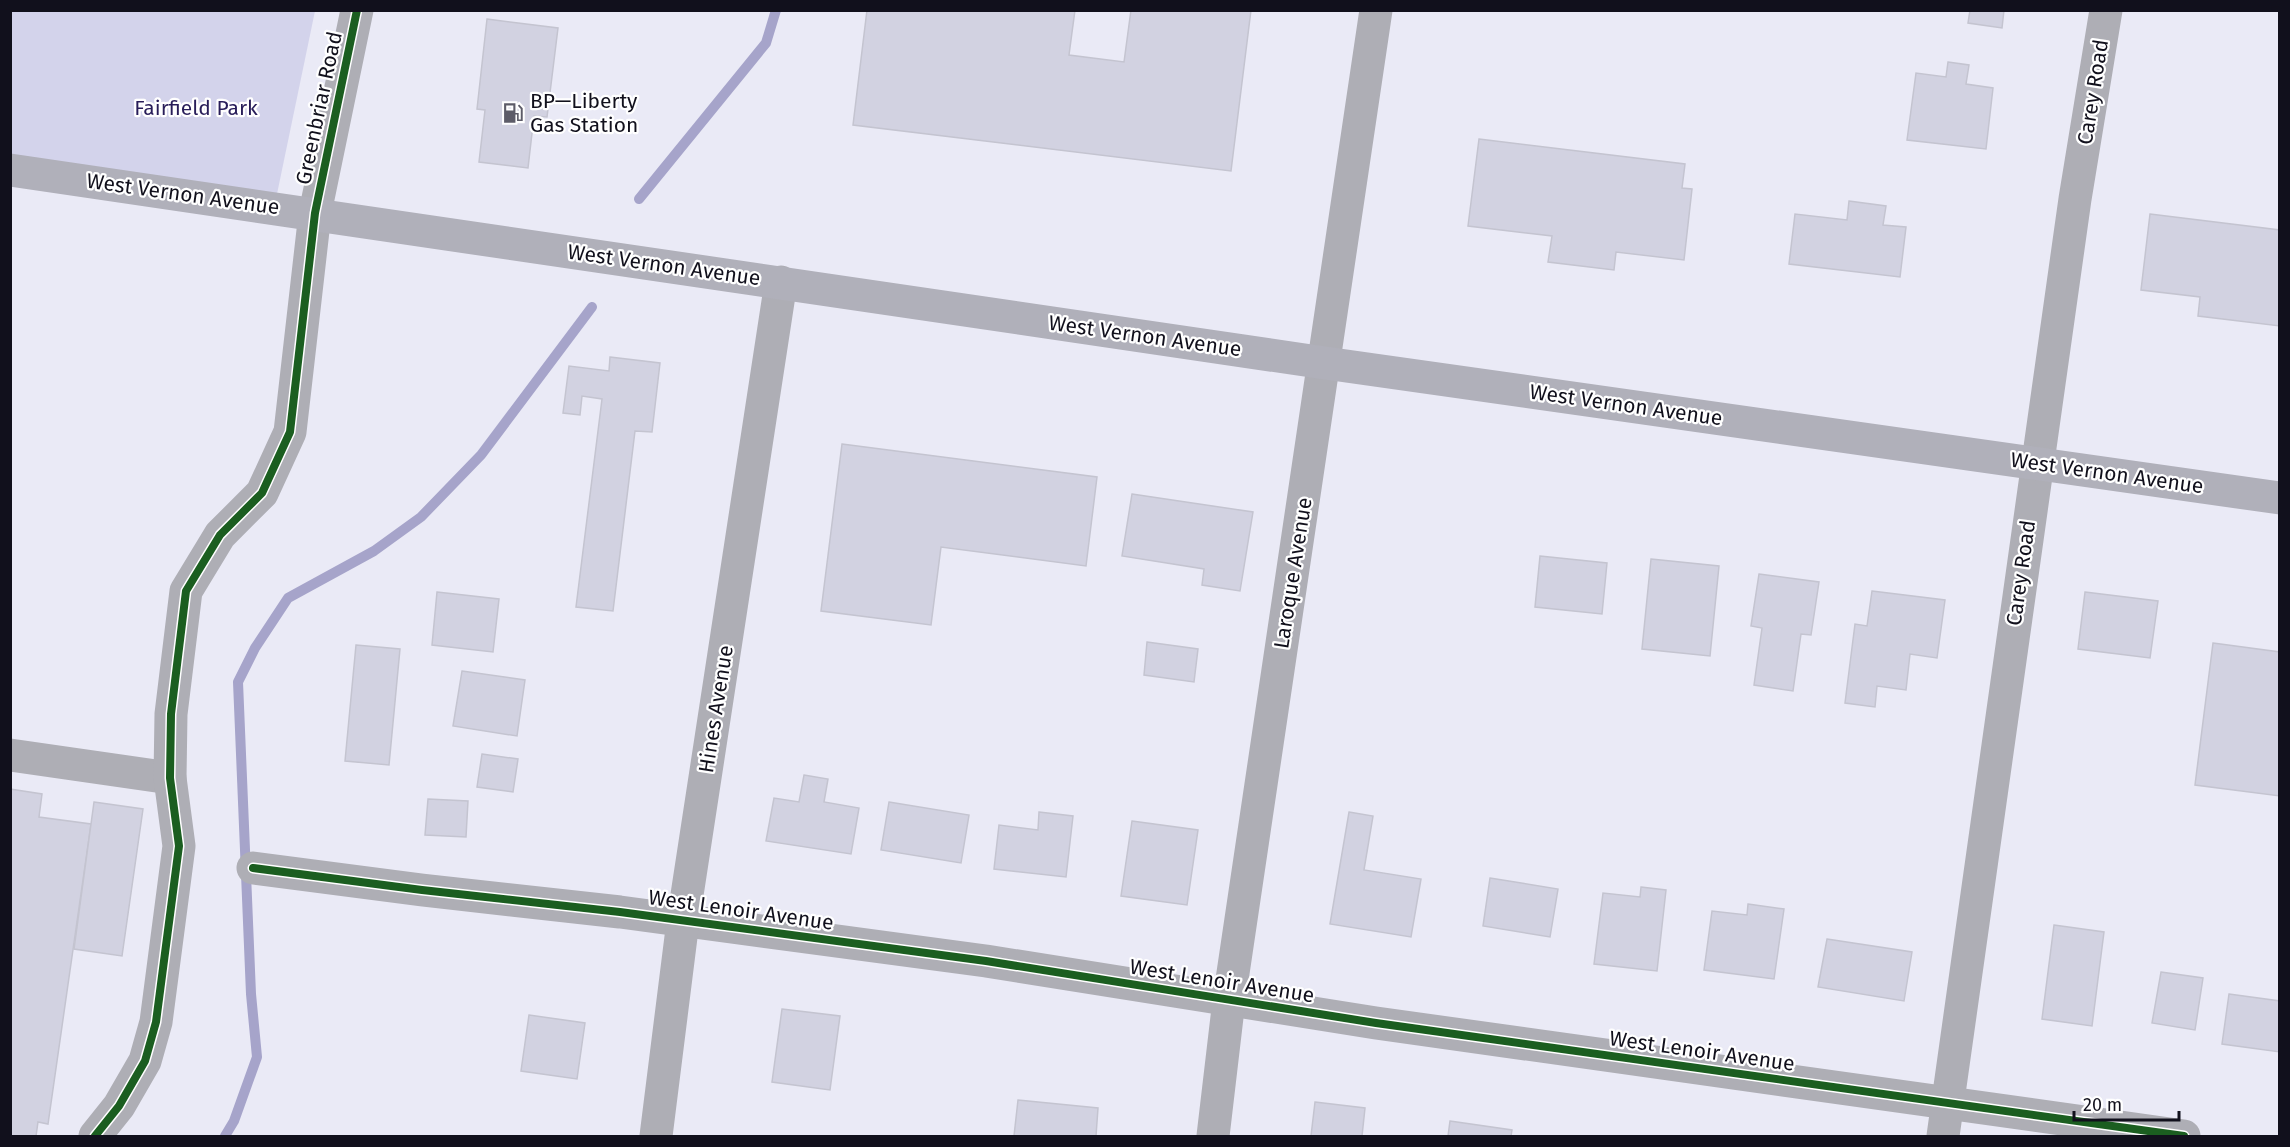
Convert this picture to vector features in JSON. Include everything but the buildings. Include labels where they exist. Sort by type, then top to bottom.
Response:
[{"type":"main road","name":"West Vernon Avenue","points":[[10,170],[1325,363],[2280,498]]},
{"type":"street","name":"Greenbriar Road","points":[[95,1137],[119,1106],[145,1062],[156,1022],[179,846],[170,778],[171,714],[186,591],[220,535],[262,493],[290,432],[315,213],[357,10]]},
{"type":"street","name":"Laroque Avenue","points":[[1213,1137],[1229,1000],[1376,10]]},
{"type":"street","name":"Carey Road","points":[[1943,1137],[2075,199],[2106,10]]},
{"type":"street","name":"Hines Avenue","points":[[656,1137],[683,921],[781,282]]},
{"type":"street","points":[[10,755],[170,778]]},
{"type":"street","name":"West Lenoir Avenue","points":[[253,868],[986,961],[1229,1000],[2184,1137]]},
{"type":"green space","name":"Fairfield Park","points":[[10,11],[315,11],[272,218],[11,177]]},
{"type":"waterway","points":[[639,199],[766,43],[776,10]]},
{"type":"waterway","points":[[225,1136],[234,1121],[257,1057],[251,994],[238,682],[255,648],[288,598],[374,551],[421,517],[481,455],[592,307]]},
{"type":"cycle path","points":[[95,1136],[119,1106],[145,1061],[156,1022],[179,846],[170,778],[171,714],[186,591],[220,535],[262,493],[290,432],[315,213],[357,10]]},
{"type":"cycle path","points":[[253,868],[620,912],[986,961],[1376,1023],[2184,1136]]},
{"type":"place","name":"BP—Liberty Gas Station","points":[[513,113]]}]
